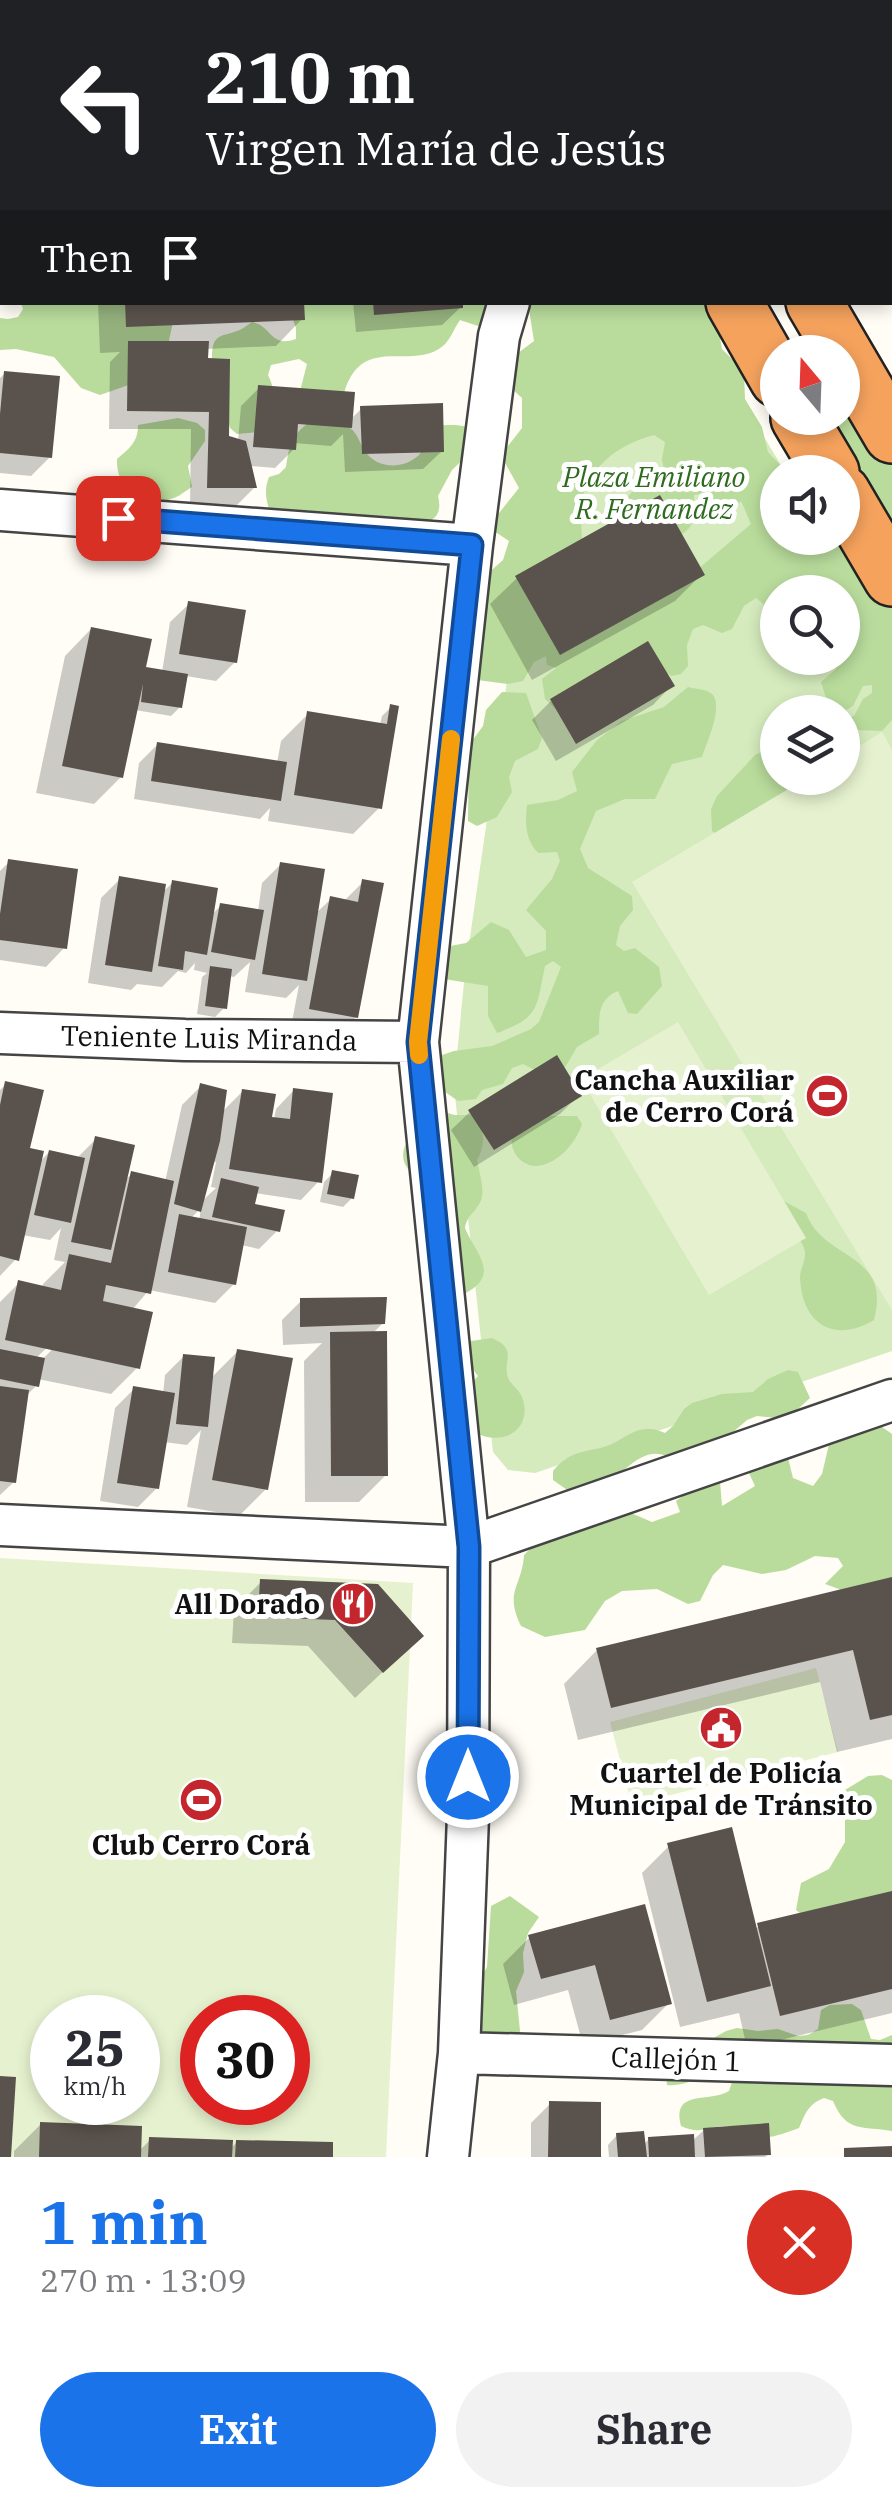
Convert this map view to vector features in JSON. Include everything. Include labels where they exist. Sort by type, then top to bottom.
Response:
[{"type":"highway","points":[[736,305],[760,348]]},
{"type":"highway","points":[[816,305],[892,435]]},
{"type":"highway","points":[[860,524],[892,578]]},
{"type":"street","points":[[448,2157],[459,2053],[468,1816],[469,1547],[418,1042],[472,545],[499,336],[508,305]]},
{"type":"street","points":[[0,510],[472,545]]},
{"type":"street","name":"Teniente Luis Miranda","points":[[0,1033],[185,1040],[418,1042]]},
{"type":"street","points":[[0,1525],[469,1547],[892,1400]]},
{"type":"street","name":"Callejón 1","points":[[459,2053],[892,2065]]},
{"type":"green space","points":[[22,305],[177,305],[167,350],[140,381],[100,395],[81,388],[54,357],[16,349],[0,350],[0,318],[18,317]]},
{"type":"green space","points":[[288,305],[491,305],[488,323],[478,326],[460,320],[446,343],[430,353],[375,358],[363,364],[352,375],[344,393],[299,395],[307,364],[299,359],[271,365],[268,375],[273,397],[269,410],[258,432],[237,434],[230,428],[212,358],[214,344],[218,338],[252,322],[281,341],[296,339]]},
{"type":"green space","name":"Plaza Emiliano R. Fernandez","points":[[528,305],[711,305],[722,349],[744,371],[745,399],[760,424],[760,435],[764,435],[771,455],[760,455],[760,555],[860,555],[860,455],[816,455],[810,435],[860,435],[860,404],[882,427],[892,466],[892,720],[882,731],[860,730],[860,705],[872,693],[872,685],[863,686],[858,695],[825,695],[821,682],[829,675],[860,675],[860,575],[760,575],[760,601],[756,598],[744,606],[732,629],[722,633],[703,625],[693,629],[687,645],[688,666],[681,674],[671,676],[658,666],[558,711],[545,699],[542,679],[556,668],[547,665],[546,656],[534,662],[523,681],[508,684],[477,680],[485,576],[503,560],[509,541],[488,527],[519,488],[504,461],[504,451],[522,428],[522,398],[501,379],[518,353],[534,341]],"holes":[[[654,435],[665,442],[665,477],[657,483],[642,480],[625,500],[631,527],[657,543],[689,529],[694,495],[709,493],[709,498],[726,508],[741,501],[751,524],[697,570],[658,581],[658,601],[640,609],[587,551],[582,537],[581,505],[591,477],[601,465],[625,446]]]},
{"type":"green space","name":"Plaza Emiliano R. Fernandez","points":[[685,305],[775,455],[760,455],[760,555],[833,555],[845,575],[760,575],[760,675],[860,675],[860,600],[892,654],[892,1351],[535,1473],[508,1470],[493,1452],[454,1086],[465,972],[552,369]]},
{"type":"green space","points":[[178,418],[197,423],[205,430],[205,441],[188,466],[192,487],[171,499],[140,499],[121,480],[117,459],[137,436],[138,425]]},
{"type":"green space","points":[[310,422],[346,426],[373,460],[393,466],[419,455],[434,426],[461,426],[476,431],[474,449],[452,470],[438,496],[438,514],[426,523],[398,529],[359,515],[327,522],[308,510],[291,520],[272,518],[266,493],[269,477],[286,467],[292,441]]},
{"type":"green space","points":[[688,687],[707,691],[715,699],[713,724],[702,757],[672,764],[655,799],[625,799],[596,811],[580,849],[588,868],[632,896],[633,910],[620,926],[616,945],[624,951],[635,948],[659,967],[662,986],[637,1014],[628,1013],[618,991],[611,994],[601,1008],[599,1034],[577,1047],[566,1066],[549,1077],[523,1064],[512,1068],[503,1084],[482,1090],[476,1099],[458,1101],[438,1087],[433,1058],[492,1046],[531,1029],[539,1022],[561,967],[553,961],[545,966],[534,1010],[521,1022],[497,1033],[488,1016],[488,986],[440,977],[445,947],[466,943],[491,922],[509,930],[526,957],[546,950],[546,931],[526,910],[552,879],[560,861],[557,852],[538,853],[534,848],[527,830],[527,805],[558,800],[577,791],[572,772],[597,740],[622,721],[664,707]]},
{"type":"green space","points":[[502,692],[526,693],[542,738],[538,749],[515,761],[509,777],[512,792],[497,817],[477,826],[468,821],[469,745],[483,726],[486,710]]},
{"type":"green space","name":"Cancha Auxiliar de Cerro Corá","points":[[882,732],[892,750],[892,1310],[632,882],[778,795],[860,795],[860,746]]},
{"type":"green space","points":[[760,753],[760,795],[807,795],[728,842],[712,831],[711,809],[717,796]]},
{"type":"green space","points":[[678,1022],[806,1238],[709,1295],[581,1079]]},
{"type":"green space","points":[[433,1108],[454,1115],[473,1115],[483,1137],[477,1160],[482,1196],[465,1228],[484,1272],[481,1280],[462,1295],[403,1157],[408,1139]]},
{"type":"green space","points":[[532,1116],[577,1116],[582,1124],[559,1157],[537,1166],[520,1160],[512,1144],[514,1132]]},
{"type":"green space","points":[[780,1199],[806,1213],[826,1240],[865,1268],[877,1298],[874,1320],[846,1330],[823,1325],[814,1318],[802,1294],[804,1248]]},
{"type":"green space","points":[[492,1338],[507,1351],[508,1378],[521,1394],[525,1408],[524,1418],[513,1433],[495,1438],[474,1432],[471,1384],[478,1376],[467,1356],[471,1341]]},
{"type":"green space","points":[[788,1370],[798,1372],[810,1398],[787,1419],[757,1416],[732,1433],[671,1458],[661,1454],[645,1456],[608,1481],[589,1488],[570,1492],[553,1480],[553,1471],[574,1455],[612,1444],[639,1430],[665,1433],[692,1403],[722,1394],[753,1392],[768,1379]]},
{"type":"green space","points":[[875,1422],[892,1434],[892,1618],[869,1600],[825,1584],[843,1566],[838,1558],[815,1556],[786,1570],[762,1574],[723,1565],[713,1575],[700,1601],[688,1604],[657,1589],[622,1591],[605,1601],[585,1630],[545,1637],[521,1626],[514,1597],[524,1555],[533,1546],[619,1508],[652,1522],[680,1512],[676,1501],[712,1475],[720,1481],[722,1506],[755,1486],[749,1473],[772,1452],[788,1458],[793,1478],[813,1486],[822,1474],[830,1440]]},
{"type":"green space","name":"Club Cerro Corá","points":[[0,1558],[413,1583],[386,2157],[0,2157]]},
{"type":"green space","points":[[816,1668],[838,1752],[632,1805],[610,1722]]},
{"type":"green space","points":[[882,1775],[892,1780],[892,1912],[805,1917],[796,1910],[801,1883],[829,1869],[845,1842],[845,1790],[868,1776]]},
{"type":"green space","points":[[510,1896],[539,1917],[528,1933],[524,1972],[516,1991],[520,2031],[517,2051],[485,2065],[477,1985],[487,1967],[491,1906]]},
{"type":"green space","points":[[852,2004],[861,2010],[871,2039],[892,2035],[892,2131],[850,2123],[833,2101],[824,2098],[811,2106],[799,2128],[774,2136],[759,2137],[732,2126],[700,2130],[681,2126],[679,2114],[687,2102],[729,2091],[732,2082],[742,2077],[729,2060],[692,2081],[667,2085],[665,2065],[737,2028],[778,2029],[808,2035],[818,2029],[821,2010],[830,2005]]},
{"type":"building","points":[[125,305],[304,305],[305,320],[126,327]]},
{"type":"building","points":[[373,305],[463,305],[463,308],[374,315]]},
{"type":"building","points":[[128,341],[209,341],[208,358],[230,359],[229,436],[246,441],[257,488],[207,488],[209,412],[127,411]]},
{"type":"building","points":[[4,371],[60,376],[52,458],[0,453]]},
{"type":"building","points":[[258,385],[355,392],[352,428],[298,424],[296,450],[253,447]]},
{"type":"building","points":[[443,403],[444,452],[362,454],[360,406]]},
{"type":"building","points":[[660,495],[705,575],[560,655],[515,576]]},
{"type":"building","points":[[188,601],[246,610],[237,663],[179,654]]},
{"type":"building","points":[[91,627],[152,639],[146,667],[188,674],[182,708],[141,702],[143,684],[123,778],[62,766]]},
{"type":"building","points":[[648,641],[675,686],[576,744],[550,699]]},
{"type":"building","points":[[390,704],[399,706],[382,809],[294,795],[307,711],[387,724]]},
{"type":"building","points":[[157,742],[287,762],[281,801],[151,781]]},
{"type":"building","points":[[8,859],[78,869],[67,949],[0,940]]},
{"type":"building","points":[[280,862],[325,869],[307,981],[262,974]]},
{"type":"building","points":[[119,876],[166,884],[152,972],[105,965]]},
{"type":"building","points":[[362,879],[384,883],[358,1018],[309,1009],[330,896],[358,902]]},
{"type":"building","points":[[172,880],[218,888],[207,955],[185,951],[183,970],[158,966]]},
{"type":"building","points":[[220,903],[264,910],[255,960],[211,952]]},
{"type":"building","points":[[210,966],[232,969],[227,1009],[205,1006]]},
{"type":"building","points":[[557,1055],[582,1096],[494,1150],[468,1110]]},
{"type":"building","points":[[5,1081],[44,1090],[30,1148],[44,1151],[19,1261],[0,1256],[0,1105]]},
{"type":"building","points":[[200,1083],[227,1090],[220,1141],[201,1212],[174,1204]]},
{"type":"building","points":[[293,1088],[333,1093],[322,1183],[229,1169],[242,1089],[276,1094],[272,1117],[290,1119]]},
{"type":"building","points":[[95,1136],[135,1145],[111,1250],[71,1242]]},
{"type":"building","points":[[49,1150],[85,1158],[71,1223],[34,1215]]},
{"type":"building","points":[[332,1170],[359,1175],[354,1199],[327,1194]]},
{"type":"building","points":[[131,1171],[174,1181],[151,1294],[106,1285],[103,1301],[153,1312],[140,1369],[5,1340],[18,1280],[61,1290],[69,1254],[111,1263]]},
{"type":"building","points":[[221,1178],[259,1187],[255,1204],[285,1210],[280,1232],[212,1217]]},
{"type":"building","points":[[179,1214],[247,1227],[236,1285],[168,1272]]},
{"type":"building","points":[[387,1297],[385,1324],[300,1327],[300,1298]]},
{"type":"building","points":[[387,1331],[388,1476],[331,1476],[330,1332]]},
{"type":"building","points":[[0,1349],[45,1358],[39,1387],[0,1379]]},
{"type":"building","points":[[237,1349],[293,1358],[268,1490],[212,1480]]},
{"type":"building","points":[[183,1354],[215,1357],[208,1427],[176,1424]]},
{"type":"building","points":[[0,1386],[29,1390],[16,1483],[0,1481]]},
{"type":"building","points":[[133,1386],[175,1393],[159,1489],[117,1483]]},
{"type":"building","points":[[892,1577],[892,1715],[870,1720],[853,1650],[611,1708],[596,1648]]},
{"type":"building","points":[[260,1579],[378,1584],[424,1636],[383,1673],[335,1620],[258,1617]]},
{"type":"building","points":[[732,1827],[771,1986],[707,2002],[667,1843]]},
{"type":"building","points":[[892,1891],[892,1989],[780,2016],[757,1923]]},
{"type":"building","points":[[645,1904],[672,2004],[610,2020],[595,1965],[541,1979],[528,1935]]},
{"type":"building","points":[[0,2076],[16,2077],[11,2157],[0,2157]]},
{"type":"building","points":[[549,2101],[601,2102],[601,2157],[548,2157]]},
{"type":"building","points":[[769,2123],[771,2155],[705,2157],[703,2128]]},
{"type":"building","points":[[40,2125],[142,2126],[141,2157],[39,2157]]},
{"type":"building","points":[[644,2131],[647,2157],[618,2157],[616,2133]]},
{"type":"building","points":[[694,2134],[695,2157],[649,2157],[648,2137]]},
{"type":"building","points":[[149,2137],[233,2140],[232,2157],[148,2157]]},
{"type":"building","points":[[236,2140],[333,2142],[333,2157],[235,2157]]},
{"type":"building","points":[[892,2146],[892,2157],[844,2157],[844,2148]]},
{"type":"slow traffic","points":[[419,1055],[451,739]]},
{"type":"place","name":"Cancha Auxiliar de Cerro Corá","points":[[827,1096]]},
{"type":"place","name":"All Dorado","points":[[353,1604]]},
{"type":"place","name":"Cuartel de Policía Municipal de Tránsito","points":[[721,1728]]},
{"type":"place","name":"Club Cerro Corá","points":[[201,1800]]},
{"type":"route","points":[[118,518],[472,545],[418,1042],[469,1547],[468,1777]]}]
